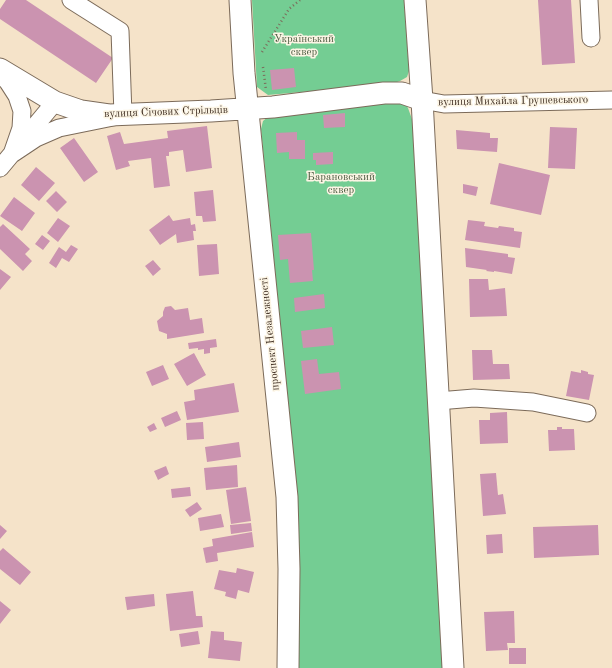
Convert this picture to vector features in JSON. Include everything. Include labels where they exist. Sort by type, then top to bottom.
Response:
[{"type":"main road","name":"проспект Незалежності","points":[[240,0],[244,73],[287,498],[290,569],[288,668]]},
{"type":"main road","points":[[415,0],[422,100],[453,668]]},
{"type":"main road","name":"вулиця Січових Стрільців","points":[[0,69],[54,102],[81,112],[123,115],[248,108]]},
{"type":"main road","name":"вулиця Михайла Грушевського","points":[[248,108],[273,107],[384,93],[402,93],[422,100]]},
{"type":"street","points":[[12,154],[36,138],[59,128],[123,115],[120,31],[71,0]]},
{"type":"street","points":[[589,0],[591,38]]},
{"type":"street","points":[[0,73],[17,96],[22,111],[21,128],[12,154]]},
{"type":"street","name":"вулиця Михайла Грушевського","points":[[422,100],[444,104],[612,100]]},
{"type":"street","points":[[0,168],[54,102]]},
{"type":"street","points":[[438,401],[474,398],[533,402],[587,413]]},
{"type":"path","points":[[261,53],[289,9],[300,0]]},
{"type":"path","points":[[262,61],[266,91]]},
{"type":"green space","name":"Український сквер","points":[[252,0],[404,0],[409,71],[407,77],[391,84],[268,95],[257,87]]},
{"type":"green space","name":"Барановський сквер","points":[[397,101],[406,105],[413,122],[443,668],[298,668],[300,569],[297,497],[261,129],[263,121],[269,116]]},
{"type":"building","points":[[6,0],[26,0],[113,58],[96,83],[0,19],[0,9]]},
{"type":"building","points":[[538,0],[571,0],[575,63],[542,65]]},
{"type":"building","points":[[294,68],[296,87],[272,90],[270,70]]},
{"type":"building","points":[[345,113],[345,127],[324,128],[323,115]]},
{"type":"building","points":[[207,126],[212,168],[186,172],[183,150],[169,152],[169,156],[166,156],[170,186],[154,188],[151,158],[128,161],[130,166],[116,170],[107,136],[120,132],[124,144],[168,138],[167,131]]},
{"type":"building","points":[[550,127],[577,128],[575,169],[548,168]]},
{"type":"building","points":[[456,130],[490,133],[490,138],[498,138],[497,152],[457,149]]},
{"type":"building","points":[[297,132],[297,140],[305,140],[305,159],[289,159],[289,152],[277,153],[276,133]]},
{"type":"building","points":[[74,138],[98,172],[84,182],[60,148]]},
{"type":"building","points":[[333,152],[333,164],[316,165],[316,160],[313,160],[313,153]]},
{"type":"building","points":[[499,163],[550,175],[541,215],[490,204]]},
{"type":"building","points":[[36,167],[55,183],[39,201],[21,185]]},
{"type":"building","points":[[463,184],[478,187],[476,196],[463,193]]},
{"type":"building","points":[[213,190],[216,221],[203,222],[202,216],[196,216],[194,192]]},
{"type":"building","points":[[56,191],[67,202],[57,212],[46,201]]},
{"type":"building","points":[[14,197],[35,213],[22,231],[0,216]]},
{"type":"building","points":[[169,215],[173,221],[190,218],[191,225],[195,224],[196,231],[193,231],[194,240],[177,243],[176,234],[160,245],[149,230]]},
{"type":"building","points":[[58,218],[70,226],[58,242],[47,233]]},
{"type":"building","points":[[468,220],[485,222],[484,226],[514,228],[514,231],[522,232],[520,248],[465,240]]},
{"type":"building","points":[[3,224],[30,249],[25,254],[32,261],[23,271],[0,249],[0,227]]},
{"type":"building","points":[[311,233],[314,270],[312,270],[313,281],[290,283],[288,259],[280,260],[278,235]]},
{"type":"building","points":[[42,235],[50,241],[43,250],[35,244]]},
{"type":"building","points":[[217,244],[219,274],[199,276],[197,245]]},
{"type":"building","points":[[71,245],[78,249],[69,262],[62,258],[56,268],[49,263],[59,247],[66,252]]},
{"type":"building","points":[[465,248],[508,254],[508,257],[515,258],[512,274],[466,267]]},
{"type":"building","points":[[153,260],[161,269],[153,276],[145,266]]},
{"type":"building","points":[[0,269],[11,277],[0,290]]},
{"type":"building","points":[[469,279],[488,279],[489,290],[505,288],[507,316],[470,317]]},
{"type":"building","points":[[324,294],[325,308],[295,312],[294,298]]},
{"type":"building","points":[[171,306],[175,310],[188,308],[190,320],[202,318],[204,333],[167,339],[167,334],[159,331],[157,321],[163,316],[165,307]]},
{"type":"building","points":[[332,327],[334,345],[303,348],[301,331]]},
{"type":"building","points":[[216,339],[217,347],[210,348],[210,353],[204,354],[204,349],[189,349],[188,343]]},
{"type":"building","points":[[472,350],[492,350],[493,364],[509,364],[510,379],[473,380]]},
{"type":"building","points":[[194,353],[206,375],[187,386],[174,364]]},
{"type":"building","points":[[317,359],[319,374],[339,372],[341,389],[305,394],[301,361]]},
{"type":"building","points":[[163,365],[169,379],[152,386],[146,372]]},
{"type":"building","points":[[581,370],[588,372],[588,374],[594,375],[589,400],[566,396],[571,371],[581,373]]},
{"type":"building","points":[[234,383],[239,412],[187,420],[184,402],[195,400],[194,390]]},
{"type":"building","points":[[177,411],[181,420],[165,427],[161,418]]},
{"type":"building","points":[[507,412],[508,443],[480,444],[479,420],[490,420],[490,413]]},
{"type":"building","points":[[203,422],[204,439],[187,440],[186,423]]},
{"type":"building","points":[[154,423],[157,429],[150,432],[147,427]]},
{"type":"building","points":[[557,427],[562,427],[562,429],[574,429],[575,450],[549,451],[548,430],[557,430]]},
{"type":"building","points":[[239,442],[241,457],[207,462],[205,447]]},
{"type":"building","points":[[237,465],[238,487],[206,490],[204,468]]},
{"type":"building","points":[[166,466],[169,474],[158,480],[154,471]]},
{"type":"building","points":[[496,473],[498,495],[503,494],[506,514],[483,516],[480,474]]},
{"type":"building","points":[[190,487],[191,496],[172,498],[171,489]]},
{"type":"building","points":[[246,487],[251,521],[231,524],[226,490]]},
{"type":"building","points":[[197,502],[202,509],[190,517],[185,510]]},
{"type":"building","points":[[221,514],[224,527],[200,531],[198,518]]},
{"type":"building","points":[[251,523],[252,531],[231,534],[230,525]]},
{"type":"building","points":[[0,525],[7,531],[0,539]]},
{"type":"building","points":[[598,525],[599,555],[534,558],[533,527]]},
{"type":"building","points":[[252,532],[254,547],[217,553],[218,561],[206,563],[203,548],[213,546],[212,539]]},
{"type":"building","points":[[502,534],[503,553],[487,554],[486,535]]},
{"type":"building","points":[[3,548],[31,572],[20,585],[0,569],[0,551]]},
{"type":"building","points":[[237,568],[254,572],[249,593],[238,590],[236,599],[225,596],[226,592],[214,589],[219,570],[236,573]]},
{"type":"building","points":[[193,591],[196,616],[202,616],[203,627],[170,631],[166,594]]},
{"type":"building","points":[[154,594],[155,606],[127,610],[125,597]]},
{"type":"building","points":[[0,601],[11,610],[0,624]]},
{"type":"building","points":[[514,611],[515,643],[507,643],[508,650],[486,651],[484,612]]},
{"type":"building","points":[[198,631],[200,644],[181,647],[179,634]]},
{"type":"building","points":[[211,631],[224,632],[224,640],[242,642],[240,661],[208,658]]},
{"type":"building","points":[[509,648],[526,648],[526,664],[509,664]]}]
